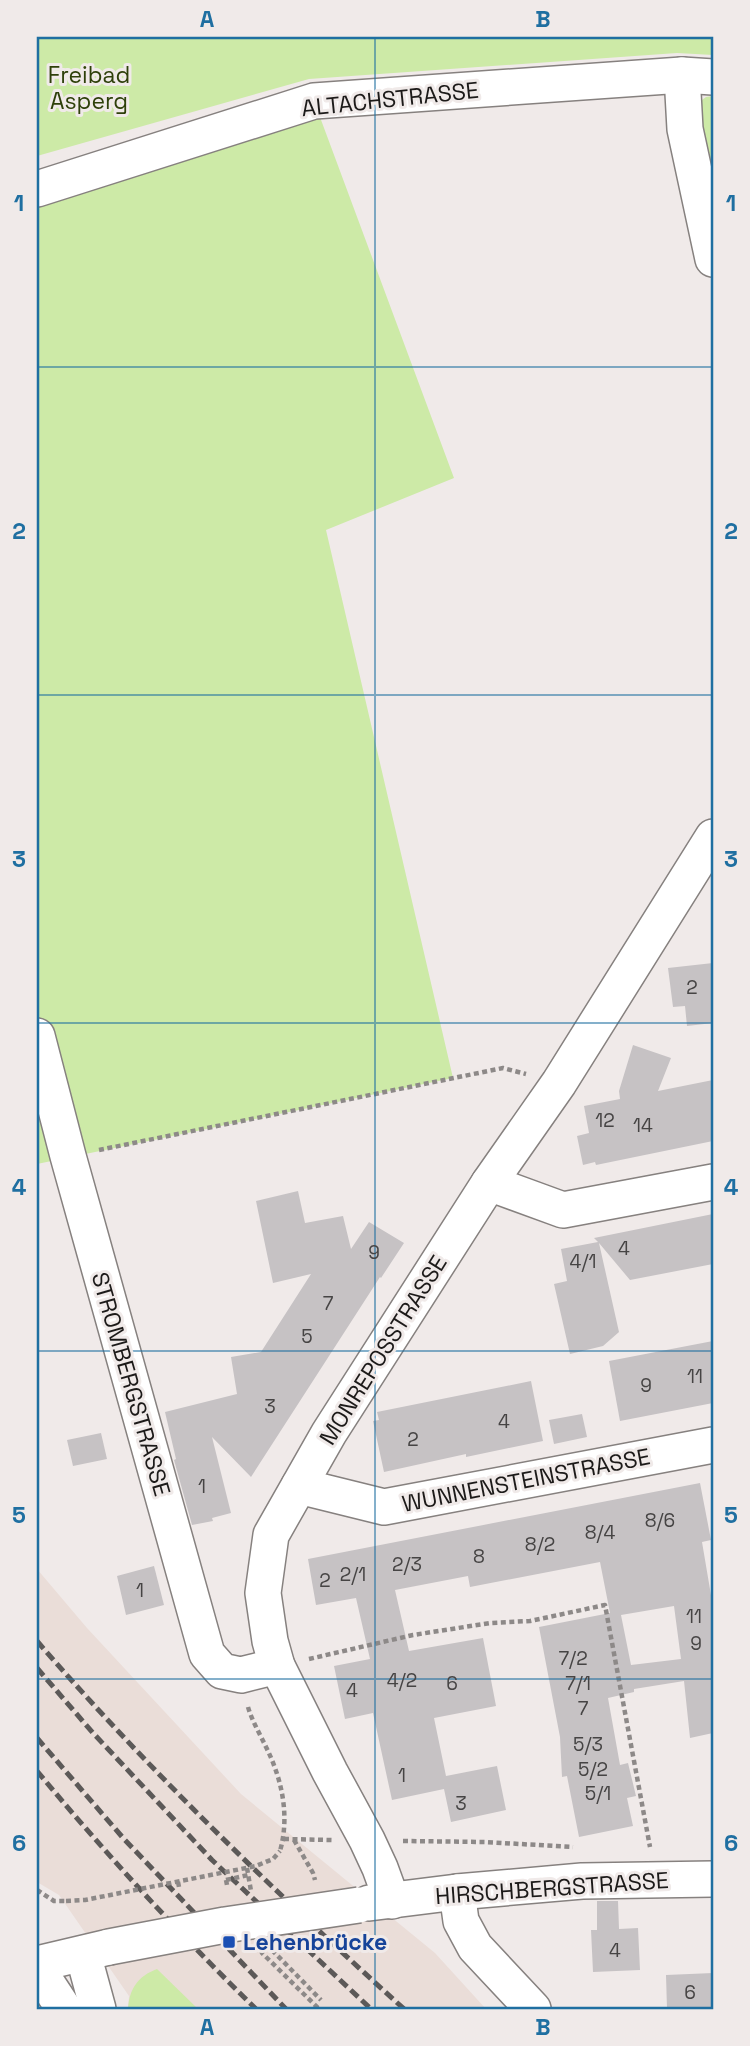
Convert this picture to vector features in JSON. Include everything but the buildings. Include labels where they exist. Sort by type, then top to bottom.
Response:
[{"type":"street","name":"ALTACHSTRASSE","points":[[37,189],[314,101],[698,76]]},
{"type":"street","points":[[698,76],[685,129],[713,259]]},
{"type":"street","name":"MONREPOSSTRASSE","points":[[375,1903],[380,1868],[277,1666],[270,1641],[263,1593],[271,1535],[329,1433],[489,1183],[699,890],[713,837]]},
{"type":"street","name":"STROMBERGSTRASSE","points":[[37,1036],[207,1654],[222,1671],[241,1675]]},
{"type":"street","points":[[489,1183],[562,1210],[713,1182]]},
{"type":"street","name":"WUNNENSTEINSTRASSE","points":[[299,1486],[384,1507],[713,1445]]},
{"type":"street","points":[[241,1675],[277,1666]]},
{"type":"street","name":"HIRSCHBERGSTRASSE","points":[[375,1903],[457,1892],[582,1881],[713,1879]]},
{"type":"street","points":[[457,1892],[461,1921],[475,1947],[533,2009]]},
{"type":"street","points":[[64,2009],[37,1966],[96,1950],[225,1925],[375,1903]]},
{"type":"street","points":[[96,1950],[98,2009]]},
{"type":"path","points":[[68,1156],[503,1068],[559,1083]]},
{"type":"path","points":[[277,1666],[413,1635],[490,1623],[530,1620],[605,1605],[656,1879]]},
{"type":"path","points":[[37,1890],[54,1901],[85,1900],[256,1867],[273,1859],[280,1851],[284,1839],[284,1796],[269,1752],[249,1711],[241,1675]]},
{"type":"path","points":[[284,1839],[485,1842],[582,1847]]},
{"type":"path","points":[[294,1840],[313,1873]]},
{"type":"path","points":[[227,1885],[226,1880],[248,1875]]},
{"type":"path","points":[[280,1958],[321,2000]]},
{"type":"path","points":[[271,1962],[319,2009]]},
{"type":"shaded area","points":[[37,1569],[87,1628],[241,1794],[435,1953],[486,2009],[128,2009],[129,1996],[59,1895],[37,1882]]},
{"type":"green space","name":"Freibad Asperg","points":[[37,37],[713,37],[713,55],[677,53],[309,79],[37,156]]},
{"type":"green space","points":[[713,96],[713,218],[698,103]]},
{"type":"green space","points":[[314,101],[454,478],[326,530],[453,1078],[37,1164],[37,189]]},
{"type":"green space","points":[[157,1969],[198,2009],[128,2009],[130,1995],[136,1984]]},
{"type":"railway","points":[[37,1641],[124,1737],[215,1831],[404,2009]]},
{"type":"railway","points":[[37,1668],[93,1733],[212,1860],[371,2009]]},
{"type":"railway","points":[[37,1738],[124,1839],[286,2009]]},
{"type":"railway","points":[[37,1771],[144,1893],[256,2009]]},
{"type":"place","name":"Lehenbrücke","points":[[229,1942]]}]
